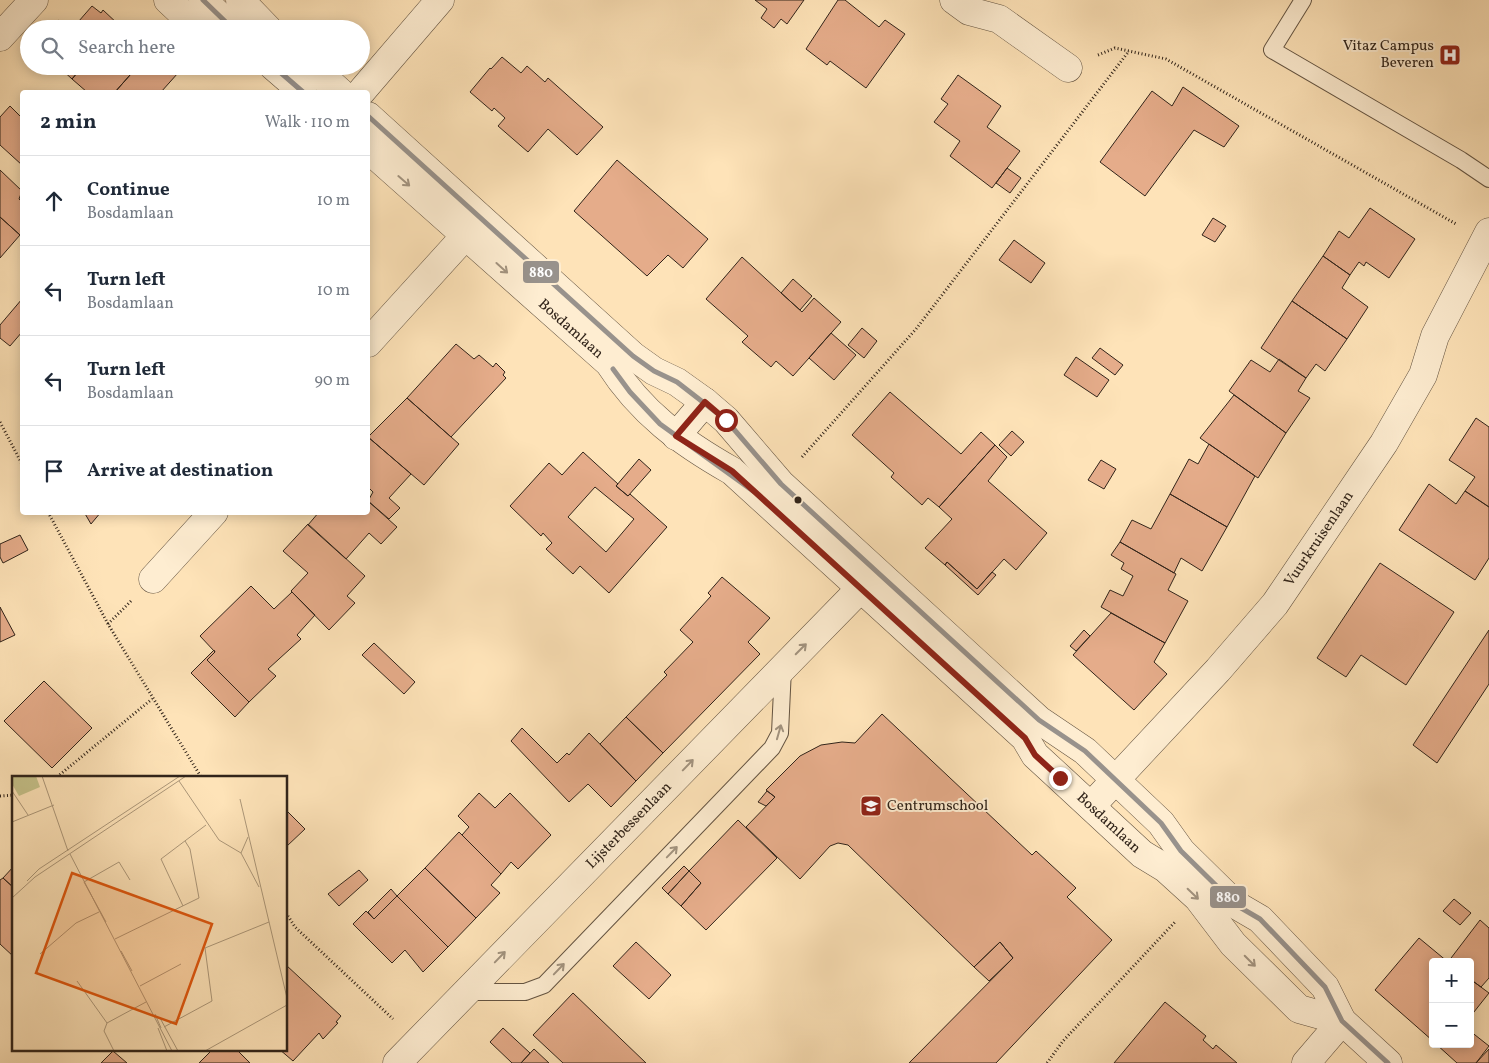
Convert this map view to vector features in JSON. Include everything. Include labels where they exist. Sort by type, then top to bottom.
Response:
[{"type":"street","points":[[0,37],[34,0]]},
{"type":"street","points":[[168,0],[190,20]]},
{"type":"street","points":[[203,0],[224,20]]},
{"type":"street","points":[[240,0],[259,20]]},
{"type":"street","points":[[363,90],[440,0]]},
{"type":"street","points":[[954,0],[969,11],[1000,19],[1068,68]]},
{"type":"street","points":[[284,75],[301,90]]},
{"type":"street","points":[[321,75],[338,90]]},
{"type":"street","name":"Bosdamlaan","points":[[370,118],[633,356],[705,402],[726,420],[781,484],[1039,720],[1068,738],[1161,823],[1181,851],[1236,905],[1260,919],[1325,987],[1342,1021],[1388,1063]]},
{"type":"street","name":"Bosdamlaan","points":[[370,151],[609,363],[621,383],[648,413],[676,436],[732,471],[1025,738],[1035,755],[1142,854],[1165,868],[1198,898],[1233,944],[1299,1010],[1342,1021]]},
{"type":"street","points":[[370,341],[466,235]]},
{"type":"street","name":"Vuurkruisenlaan","points":[[1091,806],[1218,670],[1275,604],[1384,444],[1423,375],[1435,336],[1486,237]]},
{"type":"street","points":[[676,436],[705,402]]},
{"type":"street","points":[[153,579],[211,515]]},
{"type":"street","name":"Lijsterbessenlaan","points":[[398,1063],[417,1041],[861,588]]},
{"type":"street","points":[[1306,1063],[1342,1021]]},
{"type":"lane","points":[[1303,0],[1272,50],[1461,160],[1489,179]]},
{"type":"lane","points":[[466,992],[525,992],[544,985],[772,748],[780,733],[783,668]]},
{"type":"path","points":[[796,464],[916,329],[1129,51],[1166,59],[1433,210],[1486,237]]},
{"type":"path","points":[[0,422],[20,460]]},
{"type":"path","points":[[50,515],[108,624],[200,776]]},
{"type":"path","points":[[58,776],[152,699]]},
{"type":"path","points":[[288,916],[295,927],[417,1041]]},
{"type":"path","points":[[1048,1063],[1063,1041],[1181,916]]},
{"type":"building","points":[[755,0],[804,0],[787,24],[781,19],[774,28],[761,18],[767,9]]},
{"type":"building","points":[[838,0],[845,0],[879,27],[885,20],[905,34],[866,88],[830,61],[827,65],[806,49]]},
{"type":"building","points":[[92,6],[101,13],[103,10],[114,20],[80,20]]},
{"type":"building","points":[[502,57],[521,73],[527,66],[545,82],[548,78],[603,127],[577,155],[548,129],[528,152],[498,126],[505,118],[494,108],[492,111],[470,92]]},
{"type":"building","points":[[75,75],[130,75],[117,90],[85,90],[72,79]]},
{"type":"building","points":[[130,75],[176,75],[163,90],[117,90]]},
{"type":"building","points":[[958,75],[1001,106],[987,127],[1020,151],[992,188],[950,156],[960,141],[934,122],[948,104],[941,99]]},
{"type":"building","points":[[1183,87],[1239,126],[1224,147],[1194,130],[1145,196],[1100,162],[1152,91],[1172,106]]},
{"type":"building","points":[[10,106],[20,116],[20,163],[0,145],[0,117]]},
{"type":"building","points":[[617,160],[708,239],[683,268],[668,255],[647,276],[574,211]]},
{"type":"building","points":[[1007,168],[1021,178],[1010,193],[996,183]]},
{"type":"building","points":[[0,170],[20,189],[20,235],[0,217]]},
{"type":"building","points":[[1370,208],[1415,239],[1389,278],[1366,262],[1364,266],[1359,262],[1350,275],[1323,256],[1339,231],[1349,238]]},
{"type":"building","points":[[0,217],[20,235],[0,258]]},
{"type":"building","points":[[1213,218],[1226,226],[1215,242],[1202,235]]},
{"type":"building","points":[[1014,240],[1045,263],[1031,283],[999,260]]},
{"type":"building","points":[[1323,256],[1350,275],[1342,288],[1368,307],[1347,339],[1292,301]]},
{"type":"building","points":[[742,257],[802,312],[814,298],[841,322],[793,376],[776,361],[771,367],[742,342],[748,336],[706,299]]},
{"type":"building","points":[[793,279],[812,296],[800,310],[781,293]]},
{"type":"building","points":[[20,301],[20,334],[10,346],[0,338],[0,325]]},
{"type":"building","points":[[1292,301],[1347,339],[1325,371],[1316,364],[1306,378],[1261,348]]},
{"type":"building","points":[[862,328],[877,341],[864,358],[848,345]]},
{"type":"building","points":[[831,333],[856,355],[834,380],[809,358]]},
{"type":"building","points":[[456,344],[474,359],[479,355],[493,367],[496,363],[505,372],[503,375],[506,378],[451,437],[407,398]]},
{"type":"building","points":[[1100,348],[1123,365],[1115,375],[1092,358]]},
{"type":"building","points":[[1076,357],[1109,380],[1097,397],[1064,375]]},
{"type":"building","points":[[1279,359],[1306,378],[1298,391],[1310,398],[1286,433],[1229,391],[1251,360],[1270,372]]},
{"type":"building","points":[[890,392],[961,454],[981,432],[995,445],[939,507],[928,498],[922,505],[891,477],[894,473],[852,435]]},
{"type":"building","points":[[1234,395],[1286,433],[1258,478],[1200,438]]},
{"type":"building","points":[[407,398],[459,444],[424,485],[370,439],[370,435]]},
{"type":"building","points":[[1476,418],[1489,427],[1489,507],[1465,491],[1475,477],[1449,460]]},
{"type":"building","points":[[1012,431],[1024,442],[1011,456],[999,445]]},
{"type":"building","points":[[370,439],[411,474],[389,498],[400,508],[389,519],[370,503],[373,492],[370,489]]},
{"type":"building","points":[[1209,444],[1255,476],[1227,527],[1170,494],[1189,459],[1198,464]]},
{"type":"building","points":[[995,445],[1007,457],[988,481],[1047,533],[1016,570],[1004,559],[977,589],[947,562],[945,565],[925,548],[952,519],[939,507]]},
{"type":"building","points":[[583,452],[618,484],[616,486],[628,496],[630,494],[667,527],[609,593],[580,566],[573,574],[546,549],[552,543],[543,533],[541,536],[510,506],[549,463],[562,475]],"holes":[[[595,487],[634,519],[606,552],[568,517]]]},
{"type":"building","points":[[639,459],[651,470],[628,496],[616,486]]},
{"type":"building","points":[[1101,460],[1116,469],[1104,489],[1088,480]]},
{"type":"building","points":[[1429,484],[1456,504],[1465,491],[1489,507],[1489,558],[1475,580],[1399,530]]},
{"type":"building","points":[[1170,494],[1227,527],[1202,571],[1181,558],[1174,573],[1120,542],[1132,520],[1151,529]]},
{"type":"building","points":[[370,503],[397,527],[381,544],[369,533],[346,559],[308,525],[316,515],[370,515]]},
{"type":"building","points":[[86,515],[98,515],[91,524]]},
{"type":"building","points":[[308,524],[365,576],[347,596],[355,603],[329,630],[291,591],[308,573],[283,551]]},
{"type":"building","points":[[20,535],[28,550],[3,563],[0,557],[0,544]]},
{"type":"building","points":[[1120,542],[1176,574],[1168,590],[1188,601],[1165,643],[1101,607],[1110,590],[1123,596],[1133,576],[1121,569],[1124,563],[1111,555]]},
{"type":"building","points":[[947,562],[977,589],[992,572],[996,575],[978,595],[945,565]]},
{"type":"building","points":[[1380,563],[1454,612],[1406,685],[1361,655],[1346,677],[1317,658]]},
{"type":"building","points":[[722,577],[770,618],[748,642],[760,654],[663,753],[626,717],[667,675],[664,672],[693,642],[680,630],[711,596],[708,593]]},
{"type":"building","points":[[251,586],[274,609],[292,592],[315,615],[297,635],[301,639],[268,669],[276,676],[249,702],[207,660],[215,652],[200,636]]},
{"type":"building","points":[[0,607],[15,635],[0,642]]},
{"type":"building","points":[[1111,613],[1165,643],[1154,662],[1167,674],[1134,710],[1073,655]]},
{"type":"building","points":[[1084,630],[1090,636],[1076,651],[1070,646]]},
{"type":"building","points":[[1489,630],[1489,684],[1437,763],[1413,745]]},
{"type":"building","points":[[374,643],[415,682],[404,694],[362,655]]},
{"type":"building","points":[[214,650],[215,652],[207,660],[249,702],[235,717],[191,673]]},
{"type":"building","points":[[44,681],[92,728],[52,768],[4,721]]},
{"type":"building","points":[[882,714],[1032,855],[1036,851],[1076,888],[1067,897],[1112,940],[996,1063],[909,1063],[1013,958],[1000,942],[974,967],[848,845],[838,843],[830,846],[800,879],[746,827],[775,797],[766,790],[800,756],[821,745],[842,742],[855,743]]},
{"type":"building","points":[[626,717],[663,753],[636,781],[600,744]]},
{"type":"building","points":[[522,728],[557,763],[567,753],[569,755],[589,733],[636,781],[611,807],[588,784],[569,802],[511,741]]},
{"type":"building","points":[[767,791],[775,797],[766,806],[758,802]]},
{"type":"building","points":[[479,793],[495,808],[510,793],[551,835],[518,869],[511,862],[501,874],[462,835],[469,827],[458,816]]},
{"type":"building","points":[[288,812],[305,829],[288,845]]},
{"type":"building","points":[[738,820],[777,858],[706,930],[681,906],[701,883],[689,871]]},
{"type":"building","points":[[459,832],[501,874],[491,885],[500,893],[476,918],[425,868]]},
{"type":"building","points":[[684,866],[689,871],[668,894],[662,888]]},
{"type":"building","points":[[12,868],[12,886],[3,878]]},
{"type":"building","points":[[425,868],[476,918],[448,947],[397,896]]},
{"type":"building","points":[[359,870],[368,880],[339,906],[328,894]]},
{"type":"building","points":[[689,871],[701,883],[681,906],[668,894]]},
{"type":"building","points":[[3,878],[12,886],[12,955],[0,944],[0,880]]},
{"type":"building","points":[[391,889],[397,896],[374,919],[368,912]]},
{"type":"building","points":[[397,896],[448,947],[423,972],[405,950],[392,963],[353,924],[366,911],[374,919]]},
{"type":"building","points":[[1454,899],[1471,913],[1460,925],[1443,911]]},
{"type":"building","points":[[1480,920],[1489,928],[1489,978],[1481,987],[1474,982],[1474,958],[1451,958]]},
{"type":"building","points":[[1419,938],[1443,958],[1429,958],[1429,1037],[1375,990]]},
{"type":"building","points":[[636,942],[671,975],[649,999],[613,966]]},
{"type":"building","points":[[1000,942],[1013,958],[989,981],[974,967]]},
{"type":"building","points":[[288,967],[341,1016],[336,1022],[338,1023],[323,1039],[319,1033],[293,1061],[280,1050],[288,1050]]},
{"type":"building","points":[[1474,982],[1489,993],[1474,1012]]},
{"type":"building","points":[[573,993],[646,1063],[563,1063],[533,1035]]},
{"type":"building","points":[[1165,1002],[1206,1036],[1203,1040],[1213,1049],[1216,1045],[1237,1063],[1114,1063]]},
{"type":"building","points":[[503,1028],[530,1053],[521,1063],[512,1063],[490,1042]]},
{"type":"building","points":[[1474,1034],[1489,1046],[1476,1063],[1457,1063],[1440,1048],[1474,1048]]},
{"type":"building","points":[[534,1049],[549,1063],[521,1063]]},
{"type":"building","points":[[1489,1049],[1489,1063],[1476,1063]]},
{"type":"building","points":[[212,1050],[237,1050],[250,1063],[199,1063]]},
{"type":"building","points":[[113,1051],[127,1063],[101,1063]]},
{"type":"transit line","name":"880","points":[[203,0],[224,20]]},
{"type":"transit line","name":"880","points":[[283,75],[301,90]]},
{"type":"transit line","name":"880","points":[[370,118],[633,356],[654,371],[677,382],[726,420],[781,484],[1039,720],[1085,751],[1161,823],[1181,851],[1236,905],[1260,919],[1325,987],[1342,1021],[1388,1063]]},
{"type":"transit line","name":"880","points":[[613,369],[630,392],[660,424],[753,491]]},
{"type":"place","name":"Vitaz Campus Beveren","points":[[1450,55]]},
{"type":"place","name":"Centrumschool","points":[[871,806]]},
{"type":"route","points":[[726,420],[705,402],[676,436],[694,450],[732,471],[1025,738],[1035,755],[1060,778]]}]
